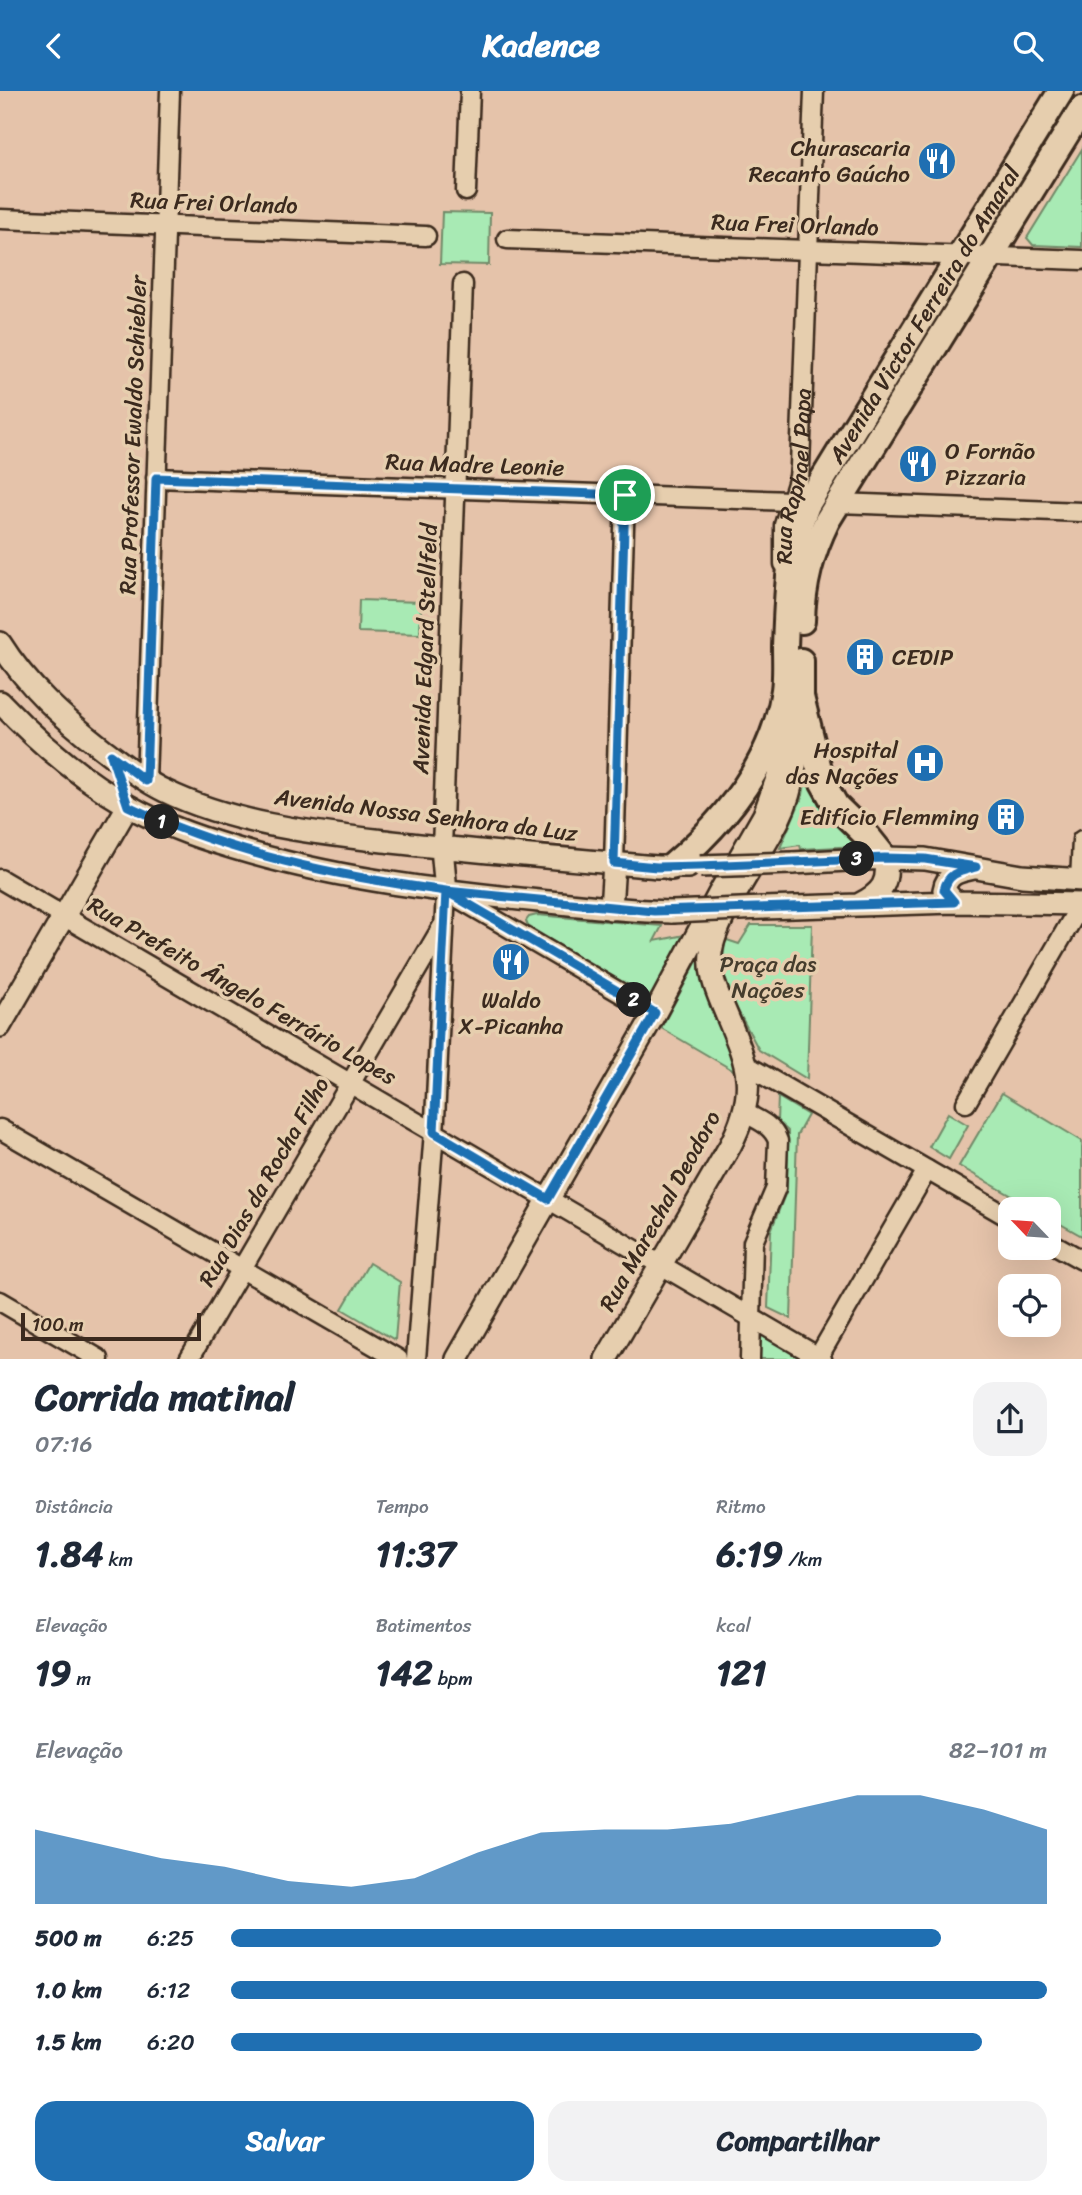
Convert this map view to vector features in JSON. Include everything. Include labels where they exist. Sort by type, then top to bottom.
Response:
[{"type":"highway","name":"Avenida Victor Ferreira do Amaral","points":[[797,577],[789,562],[799,524],[826,471],[1061,91]]},
{"type":"highway","name":"Avenida Victor Ferreira do Amaral","points":[[797,577],[838,503],[1082,109]]},
{"type":"highway","name":"Rua Raphael Papa","points":[[792,693],[802,610],[797,577]]},
{"type":"highway","points":[[792,693],[828,794],[885,858]]},
{"type":"highway","points":[[671,867],[714,827],[749,782],[792,693]]},
{"type":"main road","name":"Avenida Nossa Senhora da Luz","points":[[1,648],[46,701],[146,781],[186,800],[269,824],[442,848],[671,867],[885,858],[925,859],[1040,879],[1081,880]]},
{"type":"main road","name":"Rua Raphael Papa","points":[[730,889],[780,817],[789,793],[798,750],[792,693]]},
{"type":"main road","points":[[0,702],[63,761],[128,806],[208,840],[333,873],[446,891],[611,909],[672,912],[954,902],[1081,904]]},
{"type":"main road","points":[[0,1026],[128,806],[111,755]]},
{"type":"main road","points":[[442,848],[446,891]]},
{"type":"main road","points":[[860,904],[880,892],[886,882],[885,858]]},
{"type":"main road","points":[[611,909],[614,863]]},
{"type":"main road","points":[[954,902],[944,890],[950,876],[976,867]]},
{"type":"main road","points":[[457,1359],[655,1013],[730,889]]},
{"type":"main road","name":"Rua Marechal Deodoro","points":[[606,1359],[730,1146],[745,1113],[748,1095],[746,1065],[716,989],[710,965],[714,939],[730,889]]},
{"type":"street","name":"Rua Professor Ewaldo Schiebler","points":[[146,781],[170,91]]},
{"type":"street","points":[[466,191],[470,91]]},
{"type":"street","name":"Rua Raphael Papa","points":[[797,577],[783,539],[786,515],[800,470],[814,91]]},
{"type":"street","name":"Rua Frei Orlando","points":[[0,219],[426,236]]},
{"type":"street","name":"Rua Frei Orlando","points":[[507,239],[1082,260]]},
{"type":"street","name":"Avenida Edgard Stellfeld","points":[[442,848],[463,285]]},
{"type":"street","points":[[800,470],[814,477],[821,477],[826,471]]},
{"type":"street","name":"Rua Madre Leonie","points":[[156,478],[791,501]]},
{"type":"street","points":[[614,863],[625,495]]},
{"type":"street","points":[[838,503],[1082,512]]},
{"type":"street","points":[[1081,880],[1082,840]]},
{"type":"street","name":"Rua Prefeito Ângelo Ferrário Lopes","points":[[0,879],[821,1357]]},
{"type":"street","points":[[416,1359],[434,1132],[446,891],[655,1013]]},
{"type":"street","points":[[966,1103],[1081,904]]},
{"type":"street","name":"Rua Dias da Rocha Filho","points":[[188,1359],[445,923]]},
{"type":"street","points":[[746,1065],[998,1211]]},
{"type":"street","points":[[745,1113],[765,1123],[778,1141],[776,1188],[753,1242],[750,1359]]},
{"type":"street","points":[[0,1129],[398,1359]]},
{"type":"street","points":[[821,1357],[927,1170]]},
{"type":"street","points":[[1061,1248],[1082,1260]]},
{"type":"street","points":[[0,1301],[99,1359]]},
{"type":"green space","points":[[1082,149],[1082,247],[1033,245],[1027,238]]},
{"type":"green space","points":[[442,212],[490,213],[489,265],[440,264]]},
{"type":"green space","points":[[359,600],[421,602],[420,634],[358,632]]},
{"type":"green space","points":[[807,771],[828,810],[858,846],[801,849],[800,845],[780,848],[803,795]]},
{"type":"green space","name":"Praça das Nações","points":[[537,915],[662,926],[654,941],[685,935],[653,993],[643,996],[528,926],[526,921],[529,917]]},
{"type":"green space","name":"Praça das Nações","points":[[751,925],[812,925],[807,1079],[759,1050],[730,996],[722,969],[725,943],[727,940],[739,944]]},
{"type":"green space","name":"Praça das Nações","points":[[703,950],[736,1061],[736,1072],[661,1028]]},
{"type":"green space","points":[[1002,1093],[1082,1141],[1082,1236],[1061,1224],[1061,1197],[1014,1197],[959,1166]]},
{"type":"green space","points":[[778,1097],[808,1115],[797,1135],[791,1319],[768,1308],[771,1231],[787,1189],[788,1131],[777,1121]]},
{"type":"green space","points":[[948,1113],[968,1125],[949,1159],[929,1147]]},
{"type":"green space","points":[[369,1263],[400,1282],[395,1340],[342,1309]]},
{"type":"green space","points":[[759,1328],[811,1359],[758,1359]]},
{"type":"place","name":"Churascaria Recanto Gaúcho","points":[[937,161]]},
{"type":"place","name":"O Fornão Pizzaria","points":[[918,464]]},
{"type":"place","name":"CEDIP","points":[[865,657]]},
{"type":"place","name":"Hospital das Nações","points":[[925,763]]},
{"type":"place","name":"Edifício Flemming","points":[[1006,817]]},
{"type":"place","name":"Waldo X-Picanha","points":[[511,962]]},
{"type":"route","points":[[625,495],[156,478],[146,781],[111,755],[128,806],[183,831],[236,849],[304,867],[446,891],[434,1132],[548,1199],[655,1013],[446,891],[611,909],[672,912],[954,902],[944,890],[950,876],[976,867],[925,859],[885,858],[657,867],[614,863],[625,495]]}]
